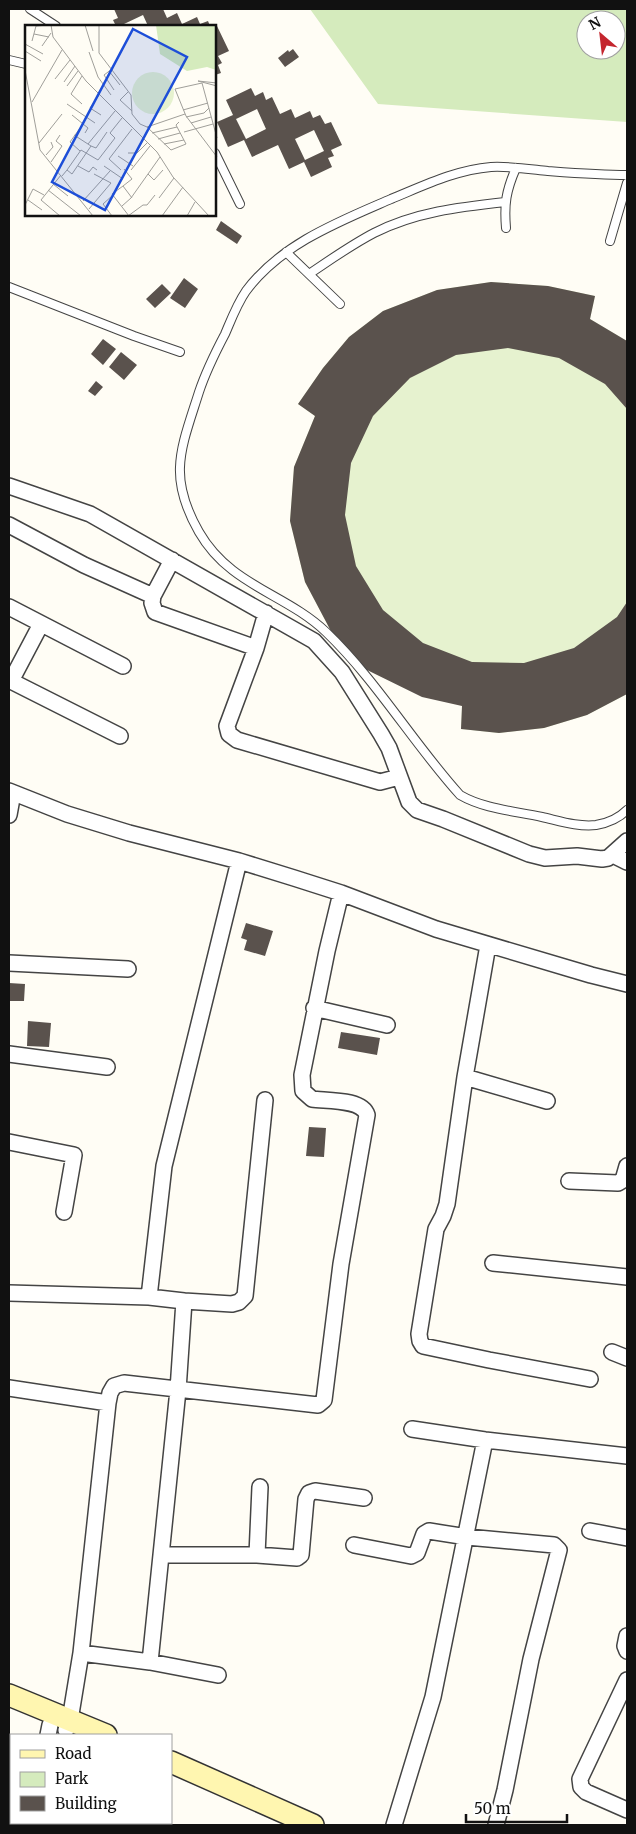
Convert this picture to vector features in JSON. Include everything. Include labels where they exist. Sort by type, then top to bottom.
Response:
[{"type":"street","points":[[9,486],[90,514],[314,641],[342,672],[381,734],[409,802],[417,810],[529,854],[545,858],[577,856],[602,859],[613,854],[627,841]]},
{"type":"street","points":[[9,525],[84,565],[153,596]]},
{"type":"street","points":[[172,560],[153,596],[153,608],[158,614],[256,648]]},
{"type":"street","points":[[9,607],[123,666]]},
{"type":"street","points":[[266,613],[256,648],[227,726],[227,731],[232,738],[380,782],[399,777]]},
{"type":"street","points":[[41,624],[10,680],[120,736]]},
{"type":"street","points":[[9,815],[11,792],[67,814],[129,834],[239,860],[341,893],[436,929],[591,976],[627,984]]},
{"type":"street","points":[[613,854],[627,862]]},
{"type":"street","points":[[149,1296],[164,1166],[239,860]]},
{"type":"street","points":[[62,1729],[82,1653],[108,1403],[112,1388],[120,1383],[318,1405],[324,1400],[341,1264],[367,1116],[365,1109],[356,1104],[312,1099],[303,1091],[302,1075],[314,1008],[341,893]]},
{"type":"street","points":[[488,945],[465,1077],[447,1204],[434,1234],[419,1334],[420,1341],[423,1346],[590,1379]]},
{"type":"street","points":[[9,963],[128,969]]},
{"type":"street","points":[[314,1008],[387,1025]]},
{"type":"street","points":[[9,1054],[107,1068]]},
{"type":"street","points":[[465,1077],[547,1101]]},
{"type":"street","points":[[9,1293],[149,1296],[184,1301],[232,1304],[239,1302],[245,1296],[265,1100]]},
{"type":"street","points":[[9,1142],[74,1154],[64,1212]]},
{"type":"street","points":[[569,1181],[618,1183],[623,1180],[627,1166]]},
{"type":"street","points":[[493,1263],[627,1277]]},
{"type":"street","points":[[150,1662],[178,1390],[184,1301]]},
{"type":"street","points":[[612,1352],[627,1358]]},
{"type":"street","points":[[9,1388],[108,1403]]},
{"type":"street","points":[[412,1429],[485,1440],[627,1456]]},
{"type":"street","points":[[394,1825],[433,1698],[485,1440]]},
{"type":"street","points":[[257,1555],[260,1487]]},
{"type":"street","points":[[160,1555],[300,1557],[306,1499],[310,1493],[314,1491],[364,1498]]},
{"type":"street","points":[[590,1531],[627,1538]]},
{"type":"street","points":[[354,1545],[411,1556],[417,1553],[424,1534],[427,1532],[554,1545],[559,1550],[531,1659],[505,1790],[496,1825]]},
{"type":"street","points":[[627,1636],[625,1646],[627,1651]]},
{"type":"street","points":[[82,1653],[150,1662],[218,1675]]},
{"type":"street","points":[[627,1680],[580,1779],[580,1783],[586,1792],[627,1810]]},
{"type":"street","points":[[9,1695],[62,1729]]},
{"type":"street","points":[[9,1707],[62,1729],[99,1734]]},
{"type":"street","points":[[172,1762],[313,1825]]},
{"type":"street","points":[[172,1774],[286,1825]]},
{"type":"lane","points":[[30,9],[54,25]]},
{"type":"lane","points":[[9,60],[25,64]]},
{"type":"lane","points":[[216,155],[240,204]]},
{"type":"lane","points":[[627,175],[596,175],[489,167],[438,179],[316,233],[286,252],[261,274],[245,293],[205,374],[184,441],[179,476],[187,508],[200,534],[214,554],[244,580],[300,611],[324,630],[356,664],[460,795],[472,802],[491,807],[582,825],[606,823],[615,820],[627,810]]},
{"type":"lane","points":[[506,228],[506,191],[516,168]]},
{"type":"lane","points":[[610,241],[627,183]]},
{"type":"lane","points":[[309,274],[347,248],[393,225],[451,208],[505,202]]},
{"type":"lane","points":[[286,252],[340,304]]},
{"type":"lane","points":[[9,286],[108,326],[180,352]]},
{"type":"green space","points":[[310,9],[627,9],[627,122],[378,104]]},
{"type":"green space","points":[[491,282],[548,286],[595,296],[590,319],[627,341],[627,694],[587,715],[544,728],[499,733],[461,729],[462,706],[333,635],[305,582],[290,521],[294,467],[315,416],[298,404],[323,368],[349,337],[383,311],[437,290]]},
{"type":"building","points":[[114,9],[163,9],[167,18],[177,13],[182,24],[197,17],[200,24],[208,21],[210,25],[148,25],[143,15],[124,25],[116,25],[113,20],[118,18]]},
{"type":"building","points":[[216,26],[229,51],[218,56],[222,63],[218,65],[221,73],[216,75]]},
{"type":"building","points":[[293,49],[299,57],[285,67],[278,58],[288,50],[289,52]]},
{"type":"building","points":[[251,88],[255,96],[263,92],[266,100],[272,97],[280,114],[291,109],[295,118],[310,111],[313,118],[320,115],[325,124],[331,122],[342,145],[331,150],[334,156],[328,158],[332,167],[311,177],[304,162],[289,169],[278,145],[252,157],[244,140],[228,147],[217,122],[233,115],[226,100]],"holes":[[[257,109],[266,129],[246,139],[236,119]],[[314,130],[324,151],[305,160],[295,139]]]},
{"type":"building","points":[[221,221],[242,236],[237,244],[216,230]]},
{"type":"building","points":[[184,278],[198,289],[185,308],[170,298]]},
{"type":"building","points":[[491,282],[548,286],[595,296],[590,319],[627,341],[627,409],[605,384],[559,358],[508,348],[456,355],[410,378],[373,416],[351,463],[345,515],[356,566],[383,610],[423,643],[472,662],[524,663],[574,648],[617,617],[627,602],[627,694],[587,715],[544,728],[499,733],[461,729],[462,706],[422,697],[367,670],[333,635],[305,582],[290,521],[294,467],[315,416],[298,404],[323,368],[349,337],[383,311],[437,290]]},
{"type":"building","points":[[162,284],[171,293],[155,308],[146,299]]},
{"type":"building","points":[[103,339],[116,349],[103,365],[91,354]]},
{"type":"building","points":[[121,352],[137,365],[124,380],[109,367]]},
{"type":"building","points":[[96,381],[103,387],[95,396],[88,391]]},
{"type":"building","points":[[246,923],[273,931],[265,956],[244,950],[247,940],[241,938]]},
{"type":"building","points":[[9,983],[25,984],[24,1001],[9,1001]]},
{"type":"building","points":[[28,1021],[51,1023],[49,1047],[27,1046]]},
{"type":"building","points":[[341,1032],[380,1038],[377,1055],[338,1048]]},
{"type":"building","points":[[309,1127],[326,1128],[324,1157],[306,1156]]}]
